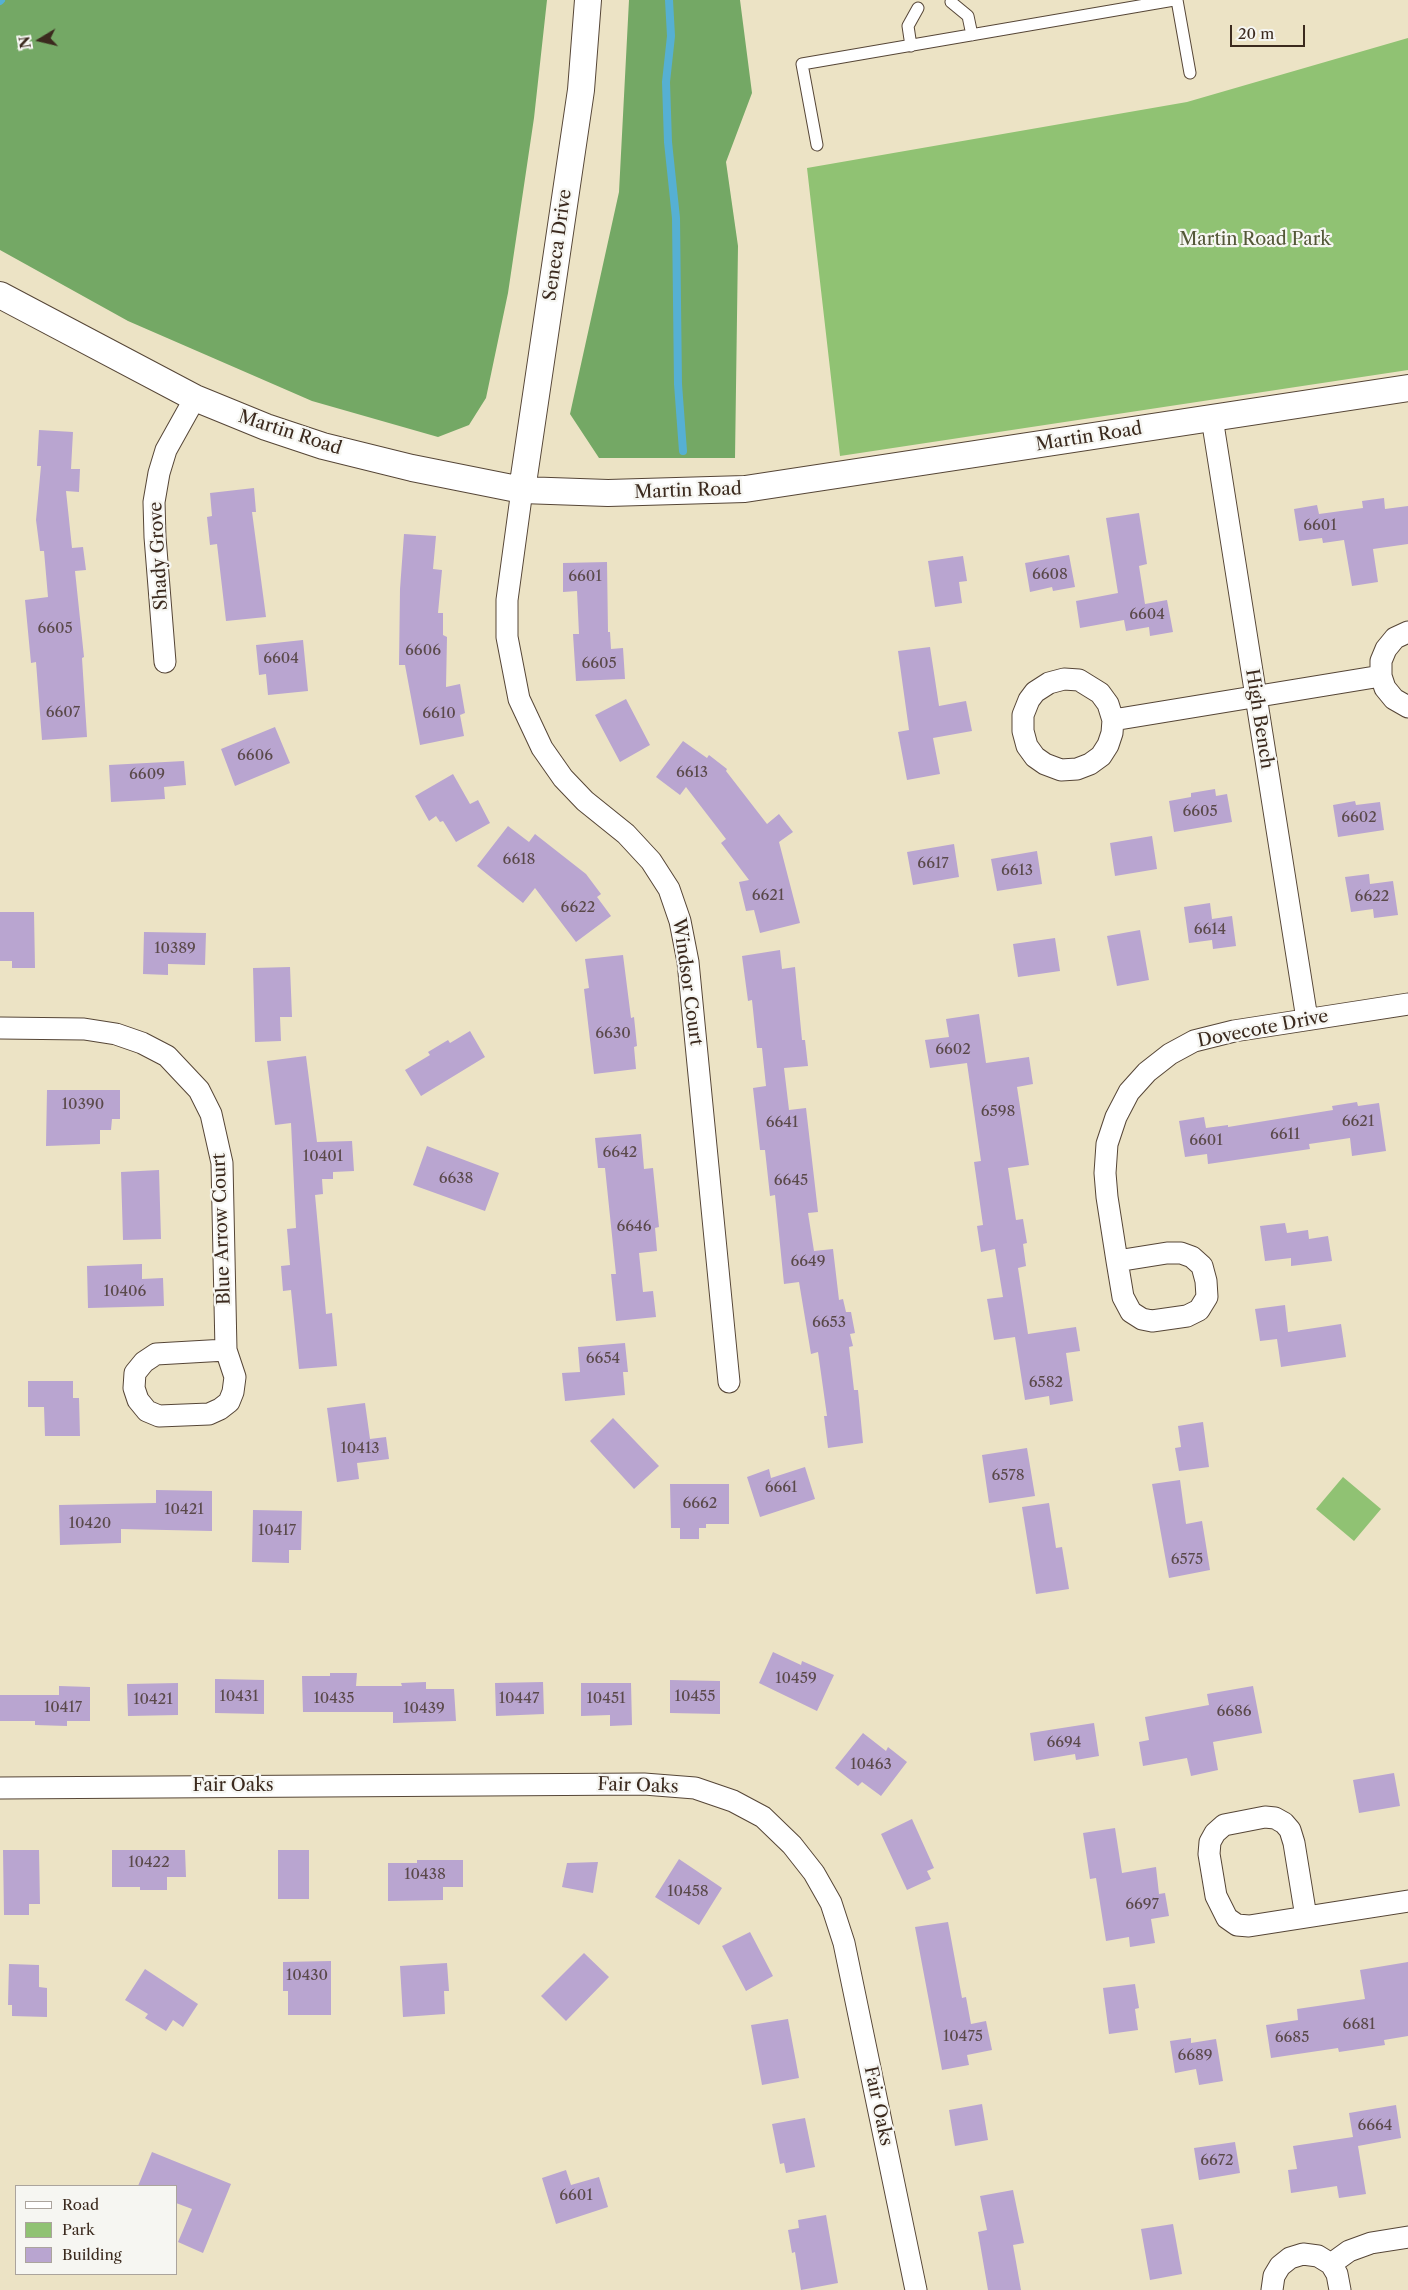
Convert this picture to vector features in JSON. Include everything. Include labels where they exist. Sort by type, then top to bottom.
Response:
[{"type":"street","name":"Seneca Drive","points":[[522,490],[580,90],[588,0]]},
{"type":"street","name":"Martin Road","points":[[0,295],[195,398],[266,427],[323,446],[412,468],[522,490],[608,493],[745,489],[1408,388]]},
{"type":"street","name":"Shady Grove","points":[[165,662],[154,502],[159,473],[166,450],[195,398]]},
{"type":"street","name":"High Bench","points":[[1212,418],[1306,1019]]},
{"type":"street","name":"Windsor Court","points":[[522,490],[507,600],[507,637],[519,699],[542,748],[563,778],[585,801],[626,834],[651,861],[669,889],[680,921],[688,962],[729,1382]]},
{"type":"street","points":[[1408,632],[1395,638],[1386,649],[1381,661],[1381,676],[1385,688],[1394,699],[1408,707]]},
{"type":"street","points":[[1113,720],[1381,676]]},
{"type":"street","points":[[1064,679],[1078,680],[1100,693],[1108,704],[1113,720],[1112,733],[1108,745],[1100,756],[1090,764],[1077,769],[1061,770],[1045,764],[1027,746],[1023,731],[1023,715],[1029,700],[1036,692],[1049,683],[1064,679]]},
{"type":"street","name":"Dovecote Drive","points":[[1117,1261],[1105,1173],[1107,1144],[1116,1117],[1129,1092],[1147,1072],[1170,1054],[1194,1041],[1234,1031],[1408,1004]]},
{"type":"street","name":"Blue Arrow Court","points":[[0,1028],[84,1029],[116,1034],[142,1043],[167,1056],[199,1090],[211,1114],[222,1164],[226,1350],[235,1377],[231,1397],[220,1409],[208,1414],[159,1416],[147,1411],[138,1400],[134,1388],[135,1373],[144,1362],[156,1354],[226,1350]]},
{"type":"street","name":"Fair Oaks","points":[[0,1788],[644,1784],[695,1788],[733,1801],[763,1817],[792,1845],[814,1873],[831,1902],[846,1953],[916,2290]]},
{"type":"street","points":[[1306,1917],[1294,1843],[1290,1830],[1284,1823],[1275,1818],[1265,1817],[1224,1825],[1215,1833],[1210,1842],[1209,1854],[1216,1896],[1227,1918],[1237,1925],[1249,1926],[1408,1901]]},
{"type":"street","points":[[1331,2264],[1350,2251],[1371,2243],[1408,2237]]},
{"type":"street","points":[[1272,2290],[1274,2276],[1280,2266],[1290,2258],[1303,2254],[1318,2256],[1331,2264],[1337,2274],[1340,2290]]},
{"type":"lane","points":[[816,145],[802,64],[1176,0],[1190,73]]},
{"type":"lane","points":[[951,2],[968,16],[972,35]]},
{"type":"lane","points":[[911,46],[908,26],[918,8]]},
{"type":"green space","points":[[0,0],[547,0],[534,118],[508,293],[486,398],[469,425],[438,437],[312,401],[128,321],[0,250]]},
{"type":"green space","points":[[629,0],[740,0],[752,93],[726,162],[738,246],[735,458],[599,458],[570,414],[619,192]]},
{"type":"green space","name":"Martin Road Park","points":[[1408,38],[1408,370],[840,456],[807,168],[1187,102]]},
{"type":"green space","points":[[1343,1477],[1381,1509],[1354,1541],[1316,1509]]},
{"type":"building","points":[[39,430],[73,432],[71,469],[80,469],[79,492],[66,491],[72,548],[83,547],[86,570],[75,571],[84,657],[82,658],[87,737],[42,740],[36,662],[31,663],[25,600],[48,597],[44,551],[40,551],[36,520],[41,466],[37,466]]},
{"type":"building","points":[[254,488],[256,512],[252,512],[266,617],[226,621],[217,544],[210,545],[207,517],[212,516],[210,493]]},
{"type":"building","points":[[1384,498],[1385,509],[1408,506],[1408,544],[1373,549],[1378,582],[1352,586],[1344,540],[1323,543],[1322,538],[1299,541],[1294,509],[1317,505],[1319,514],[1363,508],[1362,501]]},
{"type":"building","points":[[1139,513],[1147,564],[1139,566],[1145,604],[1167,600],[1173,632],[1150,636],[1149,627],[1126,631],[1124,620],[1080,628],[1076,601],[1118,593],[1106,518]]},
{"type":"building","points":[[404,534],[436,536],[433,569],[442,570],[438,613],[443,613],[443,635],[447,637],[446,687],[460,684],[465,713],[460,715],[464,736],[420,745],[405,665],[399,665],[400,589]]},
{"type":"building","points":[[1069,555],[1075,587],[1053,591],[1052,587],[1030,592],[1025,563]]},
{"type":"building","points":[[963,556],[967,581],[959,582],[962,603],[935,607],[928,561]]},
{"type":"building","points":[[607,562],[608,632],[610,632],[611,649],[623,648],[625,679],[576,681],[573,634],[579,634],[577,591],[563,592],[563,563]]},
{"type":"building","points":[[303,640],[308,691],[268,695],[266,674],[259,675],[256,645]]},
{"type":"building","points":[[930,647],[939,706],[966,701],[972,731],[933,738],[940,774],[907,780],[898,732],[909,730],[898,651]]},
{"type":"building","points":[[626,699],[650,745],[620,762],[595,715]]},
{"type":"building","points":[[275,727],[290,763],[235,786],[221,749]]},
{"type":"building","points":[[683,741],[707,758],[709,755],[727,769],[726,771],[767,824],[779,814],[793,832],[779,842],[800,923],[760,933],[754,910],[746,911],[739,882],[749,880],[721,843],[726,839],[686,787],[680,795],[656,777]]},
{"type":"building","points":[[184,761],[186,785],[164,787],[165,799],[111,802],[109,765]]},
{"type":"building","points":[[453,774],[470,804],[478,800],[490,823],[456,842],[443,821],[440,822],[436,816],[429,821],[415,796]]},
{"type":"building","points":[[1215,789],[1216,796],[1227,794],[1232,822],[1174,832],[1169,801],[1191,797],[1191,793]]},
{"type":"building","points":[[1355,801],[1356,805],[1380,802],[1384,830],[1338,837],[1333,805]]},
{"type":"building","points":[[508,826],[529,842],[535,834],[586,874],[601,894],[597,897],[611,916],[576,942],[535,888],[523,903],[477,866]]},
{"type":"building","points":[[1152,836],[1157,869],[1115,876],[1110,843]]},
{"type":"building","points":[[954,844],[959,877],[913,885],[907,852]]},
{"type":"building","points":[[1037,851],[1042,884],[997,891],[991,859]]},
{"type":"building","points":[[1369,874],[1370,884],[1393,881],[1398,915],[1374,918],[1373,909],[1351,912],[1345,877]]},
{"type":"building","points":[[1210,903],[1212,919],[1232,916],[1236,946],[1213,949],[1212,940],[1189,943],[1184,907]]},
{"type":"building","points":[[0,912],[34,912],[35,968],[12,968],[12,961],[0,961]]},
{"type":"building","points":[[1140,930],[1149,980],[1117,986],[1107,936]]},
{"type":"building","points":[[144,932],[206,933],[205,965],[168,964],[168,975],[143,974]]},
{"type":"building","points":[[1055,938],[1060,971],[1018,977],[1013,944]]},
{"type":"building","points":[[780,950],[782,969],[795,967],[802,1040],[805,1040],[808,1066],[784,1068],[789,1110],[806,1108],[818,1212],[808,1213],[814,1251],[833,1249],[839,1300],[843,1299],[846,1312],[851,1312],[855,1333],[850,1334],[853,1346],[849,1347],[854,1390],[858,1390],[863,1443],[828,1448],[824,1416],[827,1416],[818,1352],[811,1354],[799,1282],[784,1284],[775,1195],[770,1196],[765,1150],[760,1150],[753,1088],[766,1086],[762,1048],[757,1048],[752,1000],[748,1001],[742,956]]},
{"type":"building","points":[[623,955],[631,1018],[634,1017],[637,1046],[634,1047],[636,1069],[594,1074],[584,989],[589,988],[585,959]]},
{"type":"building","points":[[290,967],[292,1017],[280,1017],[281,1041],[255,1042],[253,968]]},
{"type":"building","points":[[979,1014],[986,1063],[1029,1057],[1033,1084],[1017,1087],[1029,1165],[1008,1168],[1016,1220],[1023,1219],[1027,1243],[1023,1244],[1026,1266],[1018,1268],[1028,1334],[1076,1327],[1080,1351],[1066,1353],[1073,1401],[1050,1405],[1049,1396],[1025,1400],[1015,1337],[994,1340],[987,1299],[1003,1297],[995,1249],[981,1252],[977,1226],[983,1225],[974,1162],[981,1161],[967,1063],[930,1068],[925,1040],[949,1037],[946,1019]]},
{"type":"building","points":[[470,1031],[485,1057],[421,1096],[405,1070],[430,1055],[428,1052],[448,1040],[450,1043]]},
{"type":"building","points":[[306,1056],[317,1142],[352,1141],[354,1171],[333,1172],[333,1179],[322,1179],[323,1194],[315,1195],[326,1314],[332,1313],[337,1366],[299,1369],[291,1290],[283,1291],[281,1266],[290,1265],[287,1229],[296,1228],[291,1123],[275,1125],[267,1061]]},
{"type":"building","points":[[47,1090],[120,1090],[120,1119],[112,1119],[111,1130],[100,1130],[100,1144],[46,1146]]},
{"type":"building","points":[[1357,1102],[1358,1106],[1379,1103],[1386,1151],[1352,1156],[1350,1138],[1309,1144],[1310,1149],[1208,1164],[1207,1154],[1185,1157],[1179,1121],[1204,1117],[1206,1128],[1228,1125],[1228,1127],[1333,1110],[1332,1106]]},
{"type":"building","points":[[641,1134],[644,1169],[653,1168],[659,1227],[655,1228],[657,1251],[639,1253],[643,1292],[653,1291],[656,1317],[616,1321],[611,1274],[616,1274],[605,1168],[598,1168],[595,1138]]},
{"type":"building","points":[[427,1146],[499,1173],[485,1211],[413,1185]]},
{"type":"building","points":[[159,1170],[161,1239],[123,1240],[121,1172]]},
{"type":"building","points":[[1285,1223],[1287,1233],[1308,1230],[1309,1239],[1328,1236],[1332,1261],[1291,1266],[1291,1258],[1265,1261],[1260,1226]]},
{"type":"building","points":[[142,1264],[142,1279],[163,1278],[164,1306],[88,1308],[87,1266]]},
{"type":"building","points":[[1285,1305],[1288,1332],[1341,1324],[1346,1357],[1281,1367],[1277,1339],[1260,1341],[1255,1309]]},
{"type":"building","points":[[625,1343],[628,1372],[623,1372],[625,1395],[565,1401],[562,1373],[580,1372],[578,1347]]},
{"type":"building","points":[[28,1381],[73,1381],[73,1398],[79,1398],[80,1436],[45,1436],[44,1407],[28,1407]]},
{"type":"building","points":[[365,1403],[370,1439],[386,1437],[389,1459],[357,1463],[359,1479],[337,1482],[327,1408]]},
{"type":"building","points":[[613,1418],[659,1466],[634,1489],[590,1441]]},
{"type":"building","points":[[1203,1422],[1209,1467],[1179,1471],[1175,1448],[1181,1447],[1178,1426]]},
{"type":"building","points":[[1027,1448],[1035,1496],[989,1503],[982,1455]]},
{"type":"building","points":[[805,1467],[815,1499],[760,1517],[747,1477],[769,1469],[771,1478]]},
{"type":"building","points":[[1180,1480],[1186,1524],[1202,1521],[1210,1570],[1169,1578],[1152,1484]]},
{"type":"building","points":[[670,1484],[729,1484],[729,1524],[706,1524],[706,1528],[699,1528],[699,1539],[680,1539],[680,1528],[671,1528]]},
{"type":"building","points":[[156,1490],[212,1491],[212,1531],[121,1529],[121,1543],[60,1545],[59,1505],[156,1503]]},
{"type":"building","points":[[1049,1503],[1056,1548],[1062,1547],[1069,1589],[1036,1594],[1022,1507]]},
{"type":"building","points":[[253,1510],[302,1511],[301,1550],[289,1550],[289,1563],[252,1562]]},
{"type":"building","points":[[773,1652],[801,1665],[802,1661],[834,1675],[817,1711],[759,1683]]},
{"type":"building","points":[[330,1673],[357,1673],[356,1686],[402,1686],[401,1683],[426,1682],[426,1689],[454,1689],[456,1721],[393,1723],[393,1712],[303,1712],[302,1676],[330,1676]]},
{"type":"building","points":[[215,1679],[264,1680],[264,1714],[215,1713]]},
{"type":"building","points":[[670,1680],[720,1681],[720,1714],[670,1713]]},
{"type":"building","points":[[543,1682],[544,1714],[496,1716],[495,1683]]},
{"type":"building","points":[[178,1683],[178,1715],[128,1716],[127,1684]]},
{"type":"building","points":[[581,1683],[631,1683],[632,1725],[610,1726],[610,1715],[581,1716]]},
{"type":"building","points":[[59,1686],[90,1687],[90,1721],[67,1721],[67,1726],[35,1725],[35,1721],[0,1721],[0,1695],[59,1695]]},
{"type":"building","points":[[1253,1686],[1262,1733],[1213,1742],[1218,1770],[1191,1776],[1187,1758],[1143,1766],[1139,1742],[1149,1740],[1145,1717],[1209,1705],[1207,1694]]},
{"type":"building","points":[[1094,1723],[1099,1756],[1076,1760],[1075,1754],[1034,1761],[1030,1733]]},
{"type":"building","points":[[863,1733],[886,1751],[888,1747],[907,1762],[881,1796],[862,1782],[858,1786],[835,1768]]},
{"type":"building","points":[[1394,1773],[1400,1806],[1359,1813],[1353,1780]]},
{"type":"building","points":[[912,1819],[934,1868],[927,1871],[931,1879],[907,1890],[881,1834]]},
{"type":"building","points":[[1115,1828],[1122,1873],[1156,1867],[1159,1894],[1165,1893],[1169,1916],[1151,1919],[1155,1943],[1130,1947],[1129,1937],[1106,1941],[1096,1878],[1090,1879],[1083,1833]]},
{"type":"building","points":[[3,1850],[39,1850],[40,1904],[29,1904],[29,1915],[4,1915]]},
{"type":"building","points":[[112,1850],[185,1850],[186,1877],[167,1877],[167,1890],[140,1890],[140,1887],[112,1887]]},
{"type":"building","points":[[278,1850],[309,1850],[309,1899],[278,1899]]},
{"type":"building","points":[[679,1859],[722,1888],[699,1925],[655,1897]]},
{"type":"building","points":[[417,1860],[463,1860],[463,1887],[443,1887],[443,1900],[388,1901],[388,1863],[417,1863]]},
{"type":"building","points":[[598,1862],[593,1893],[562,1887],[567,1863]]},
{"type":"building","points":[[948,1922],[962,1998],[966,1997],[971,2024],[986,2021],[992,2050],[967,2055],[969,2065],[942,2070],[915,1927]]},
{"type":"building","points":[[750,1932],[773,1976],[746,1991],[722,1946]]},
{"type":"building","points":[[584,1953],[609,1977],[566,2021],[541,1996]]},
{"type":"building","points":[[331,1961],[331,2015],[288,2015],[288,1991],[283,1991],[283,1962]]},
{"type":"building","points":[[1408,1962],[1408,2036],[1384,2040],[1385,2045],[1339,2052],[1338,2048],[1271,2058],[1266,2025],[1298,2020],[1297,2009],[1365,1999],[1360,1970]]},
{"type":"building","points":[[447,1963],[449,1991],[444,1991],[445,2014],[403,2017],[400,1966]]},
{"type":"building","points":[[9,1964],[39,1965],[39,1987],[47,1988],[47,2017],[12,2016],[12,2005],[8,2005]]},
{"type":"building","points":[[145,1969],[198,2004],[183,2027],[173,2020],[166,2031],[145,2018],[148,2014],[125,2000]]},
{"type":"building","points":[[1135,1984],[1139,2008],[1135,2009],[1138,2030],[1109,2034],[1103,1988]]},
{"type":"building","points":[[788,2019],[799,2078],[762,2085],[751,2025]]},
{"type":"building","points":[[1191,2038],[1191,2043],[1216,2039],[1223,2081],[1199,2085],[1196,2069],[1175,2073],[1170,2041]]},
{"type":"building","points":[[982,2104],[988,2140],[955,2146],[949,2110]]},
{"type":"building","points":[[1396,2105],[1401,2138],[1358,2146],[1366,2194],[1339,2198],[1337,2186],[1291,2193],[1288,2170],[1297,2169],[1293,2146],[1353,2137],[1349,2113]]},
{"type":"building","points":[[805,2118],[815,2167],[786,2173],[784,2163],[780,2164],[772,2124]]},
{"type":"building","points":[[1235,2142],[1240,2173],[1199,2180],[1194,2148]]},
{"type":"building","points":[[152,2152],[231,2184],[203,2253],[178,2242],[192,2209],[178,2204],[178,2185],[138,2185]]},
{"type":"building","points":[[566,2170],[571,2185],[599,2177],[608,2207],[556,2224],[542,2178]]},
{"type":"building","points":[[1013,2190],[1024,2243],[1013,2245],[1021,2290],[988,2290],[978,2232],[987,2230],[980,2196]]},
{"type":"building","points":[[826,2215],[838,2283],[801,2290],[795,2252],[792,2253],[788,2230],[799,2228],[798,2220]]},
{"type":"building","points":[[1173,2224],[1182,2274],[1150,2280],[1141,2229]]},
{"type":"waterway","points":[[669,0],[671,36],[666,82],[668,142],[676,218],[678,384],[683,451]]}]
